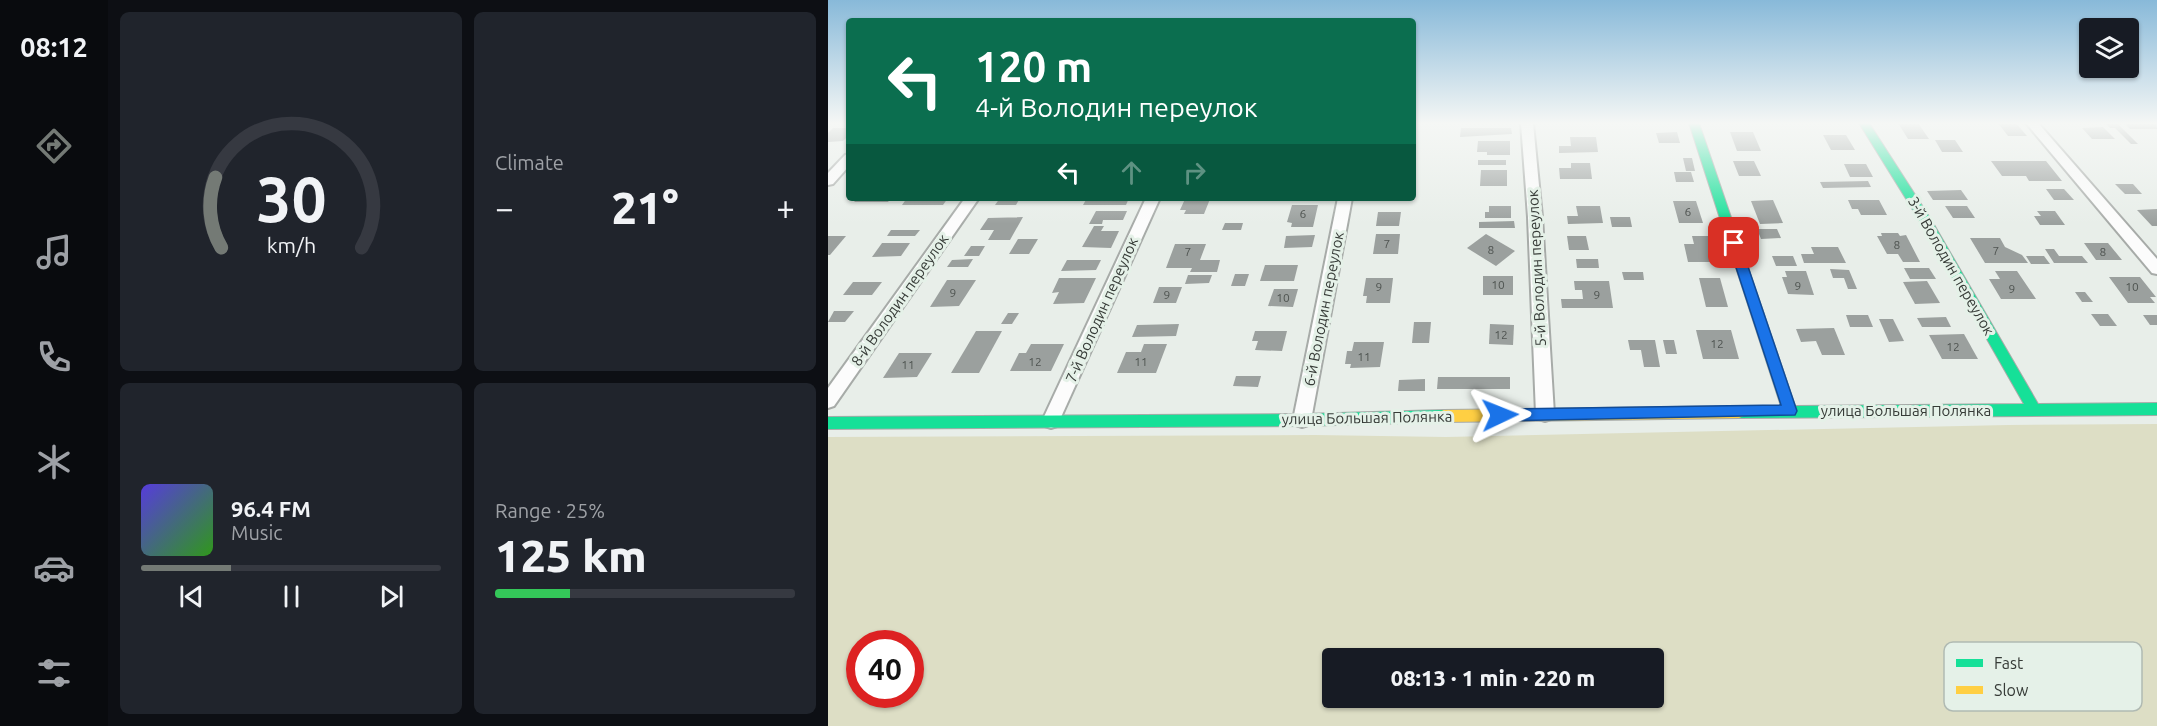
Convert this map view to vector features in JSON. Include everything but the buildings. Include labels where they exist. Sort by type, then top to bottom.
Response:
[{"type":"street","name":"5-й Володин переулок","points":[[1530,157],[1545,414]]},
{"type":"street","points":[[1705,157],[1790,411]]},
{"type":"street","name":"3-й Володин переулок","points":[[1885,157],[1924,218],[2036,411]]},
{"type":"street","points":[[2061,157],[2157,269]]},
{"type":"street","points":[[828,181],[846,161]]},
{"type":"street","name":"8-й Володин переулок","points":[[828,401],[970,201]]},
{"type":"street","name":"7-й Володин переулок","points":[[1052,421],[1152,201]]},
{"type":"street","name":"6-й Володин переулок","points":[[1302,420],[1344,201]]},
{"type":"street","name":"улица Большая Полянка","points":[[828,423],[1302,420],[1545,414],[2157,409]]},
{"type":"green space","points":[[2157,424],[2157,726],[828,726],[828,437],[1315,435],[1446,437]]},
{"type":"traffic: fast","points":[[1705,157],[1790,411]]},
{"type":"traffic: fast","points":[[1885,157],[1924,218],[2035,411]]},
{"type":"traffic: fast","points":[[1739,412],[2157,409]]},
{"type":"traffic: fast","points":[[828,423],[1302,420],[1444,416]]},
{"type":"traffic: slow","points":[[1444,416],[1739,412]]},
{"type":"route","points":[[1500,415],[1790,411],[1734,243]]}]
